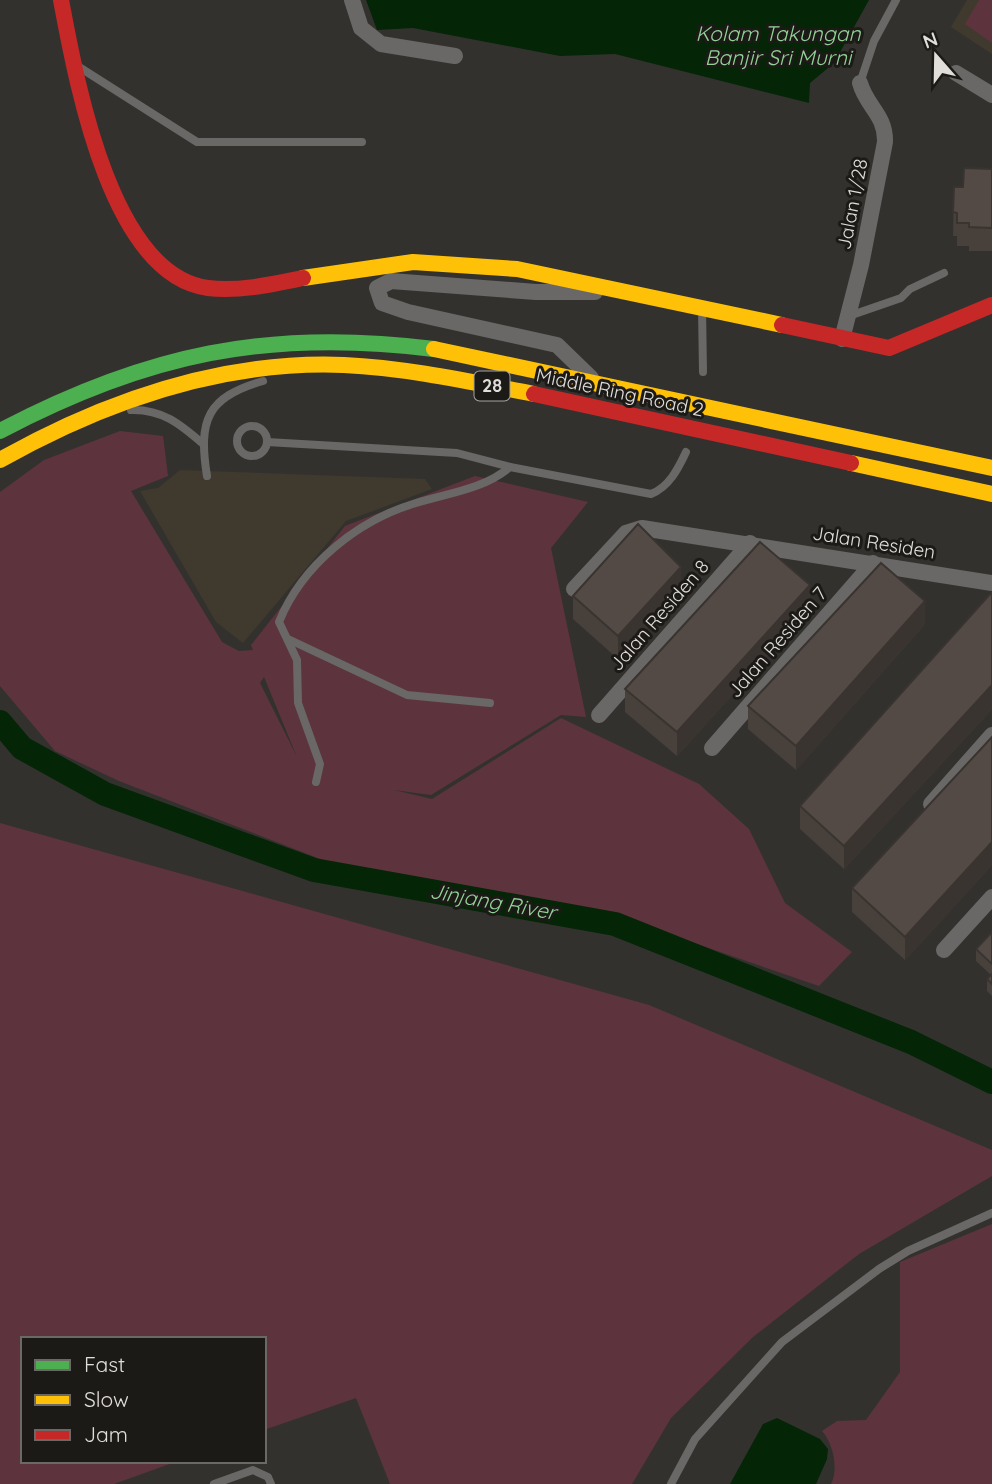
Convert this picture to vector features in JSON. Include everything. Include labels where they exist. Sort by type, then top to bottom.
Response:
[{"type":"main road","points":[[61,0],[74,63],[107,179],[125,221],[145,252],[177,276],[205,288],[282,285],[382,264],[456,264],[517,269],[882,347],[898,347],[992,305]]},
{"type":"main road","name":"Middle Ring Road 2","points":[[0,431],[69,396],[138,369],[225,347],[272,341],[365,339],[408,344],[594,382],[992,468]]},
{"type":"main road","name":"Middle Ring Road 2","points":[[0,460],[36,438],[93,414],[184,382],[275,367],[324,364],[443,377],[992,494]]},
{"type":"street","points":[[352,0],[361,28],[381,44],[455,56]]},
{"type":"street","points":[[956,73],[992,95]]},
{"type":"street","name":"Jalan 1/28","points":[[842,339],[881,167],[886,128],[881,116],[863,95],[860,83]]},
{"type":"street","points":[[594,382],[557,345],[408,312],[382,303],[377,288],[391,281],[536,292],[625,293]]},
{"type":"street","name":"Jalan Residen","points":[[574,589],[631,530],[642,528],[992,583]]},
{"type":"street","name":"Jalan Residen 8","points":[[599,715],[750,543]]},
{"type":"street","name":"Jalan Residen 7","points":[[712,748],[873,563]]},
{"type":"street","points":[[919,817],[992,735]]},
{"type":"street","points":[[944,950],[992,897]]},
{"type":"lane","points":[[860,83],[874,41],[896,0]]},
{"type":"lane","points":[[74,63],[197,142],[362,142]]},
{"type":"lane","points":[[849,316],[901,298],[909,289],[944,273]]},
{"type":"lane","points":[[702,307],[703,372]]},
{"type":"lane","points":[[208,476],[202,443],[211,409],[234,390],[324,364]]},
{"type":"lane","points":[[93,414],[141,410],[162,415],[177,421],[202,443]]},
{"type":"lane","points":[[267,442],[457,453],[510,467],[651,494],[660,491],[674,475],[686,452]]},
{"type":"lane","points":[[316,782],[320,764],[298,703],[297,660],[279,622],[288,602],[349,533],[411,504],[493,481],[510,467]]},
{"type":"lane","points":[[288,639],[407,695],[490,703]]},
{"type":"lane","points":[[671,1484],[695,1439],[782,1342],[879,1269],[908,1251],[992,1213]]},
{"type":"lane","points":[[214,1484],[253,1471],[268,1477],[271,1484]]},
{"type":"shaded area","points":[[967,0],[992,0],[992,54],[951,27]]},
{"type":"shaded area","points":[[979,0],[992,0],[992,43],[965,24]]},
{"type":"shaded area","points":[[120,431],[163,436],[168,476],[131,491],[222,642],[239,651],[253,650],[251,645],[345,526],[475,476],[588,502],[551,548],[586,717],[561,715],[431,795],[394,790],[432,799],[561,718],[699,784],[749,829],[785,903],[852,952],[819,986],[633,922],[439,884],[359,874],[119,781],[55,751],[0,686],[0,492],[44,460]],"holes":[[[264,677],[297,757],[260,683]]]},
{"type":"shaded area","points":[[180,470],[425,479],[432,489],[346,521],[243,643],[216,622],[140,491],[158,488]]},
{"type":"shaded area","points":[[0,823],[649,1005],[992,1150],[992,1176],[859,1254],[753,1337],[671,1418],[632,1484],[390,1484],[356,1398],[266,1429],[266,1337],[21,1337],[21,1463],[172,1463],[114,1484],[0,1484]]},
{"type":"shaded area","points":[[992,1224],[992,1484],[831,1484],[835,1471],[834,1456],[822,1431],[837,1421],[866,1420],[900,1372],[900,1262]]},
{"type":"water","name":"Kolam Takungan Banjir Sri Murni","points":[[366,0],[869,0],[834,63],[810,83],[809,103],[615,54],[560,56],[413,28],[377,30]]},
{"type":"water","points":[[777,1418],[820,1439],[828,1449],[827,1459],[816,1484],[730,1484],[763,1424]]},
{"type":"building","points":[[964,168],[992,169],[992,228],[969,227],[969,223],[957,223],[957,213],[953,212],[954,187],[963,187]]},
{"type":"building","points":[[638,524],[681,567],[618,636],[573,596]]},
{"type":"building","points":[[760,542],[810,585],[677,732],[625,689]]},
{"type":"building","points":[[881,563],[925,601],[796,746],[748,706]]},
{"type":"building","points":[[992,592],[992,685],[844,846],[800,806]]},
{"type":"building","points":[[992,737],[992,842],[905,937],[852,888]]},
{"type":"building","points":[[992,932],[992,964],[976,949]]},
{"type":"waterway","name":"Jinjang River","points":[[0,722],[22,748],[105,794],[314,870],[615,924],[911,1042],[992,1082]]},
{"type":"traffic: fast","points":[[0,431],[106,383],[210,353],[263,345],[317,342],[374,343],[434,349]]},
{"type":"traffic: slow","points":[[303,278],[413,262],[517,269],[782,325]]},
{"type":"traffic: slow","points":[[434,349],[992,468]]},
{"type":"traffic: slow","points":[[0,460],[40,439],[123,403],[166,388],[254,369],[298,365],[392,369],[534,394]]},
{"type":"traffic: slow","points":[[851,463],[992,494]]},
{"type":"traffic: jam","points":[[61,0],[88,122],[103,169],[122,212],[146,249],[174,275],[208,288],[244,288],[303,278]]},
{"type":"traffic: jam","points":[[782,325],[889,348],[992,305]]},
{"type":"traffic: jam","points":[[534,394],[851,463]]}]
